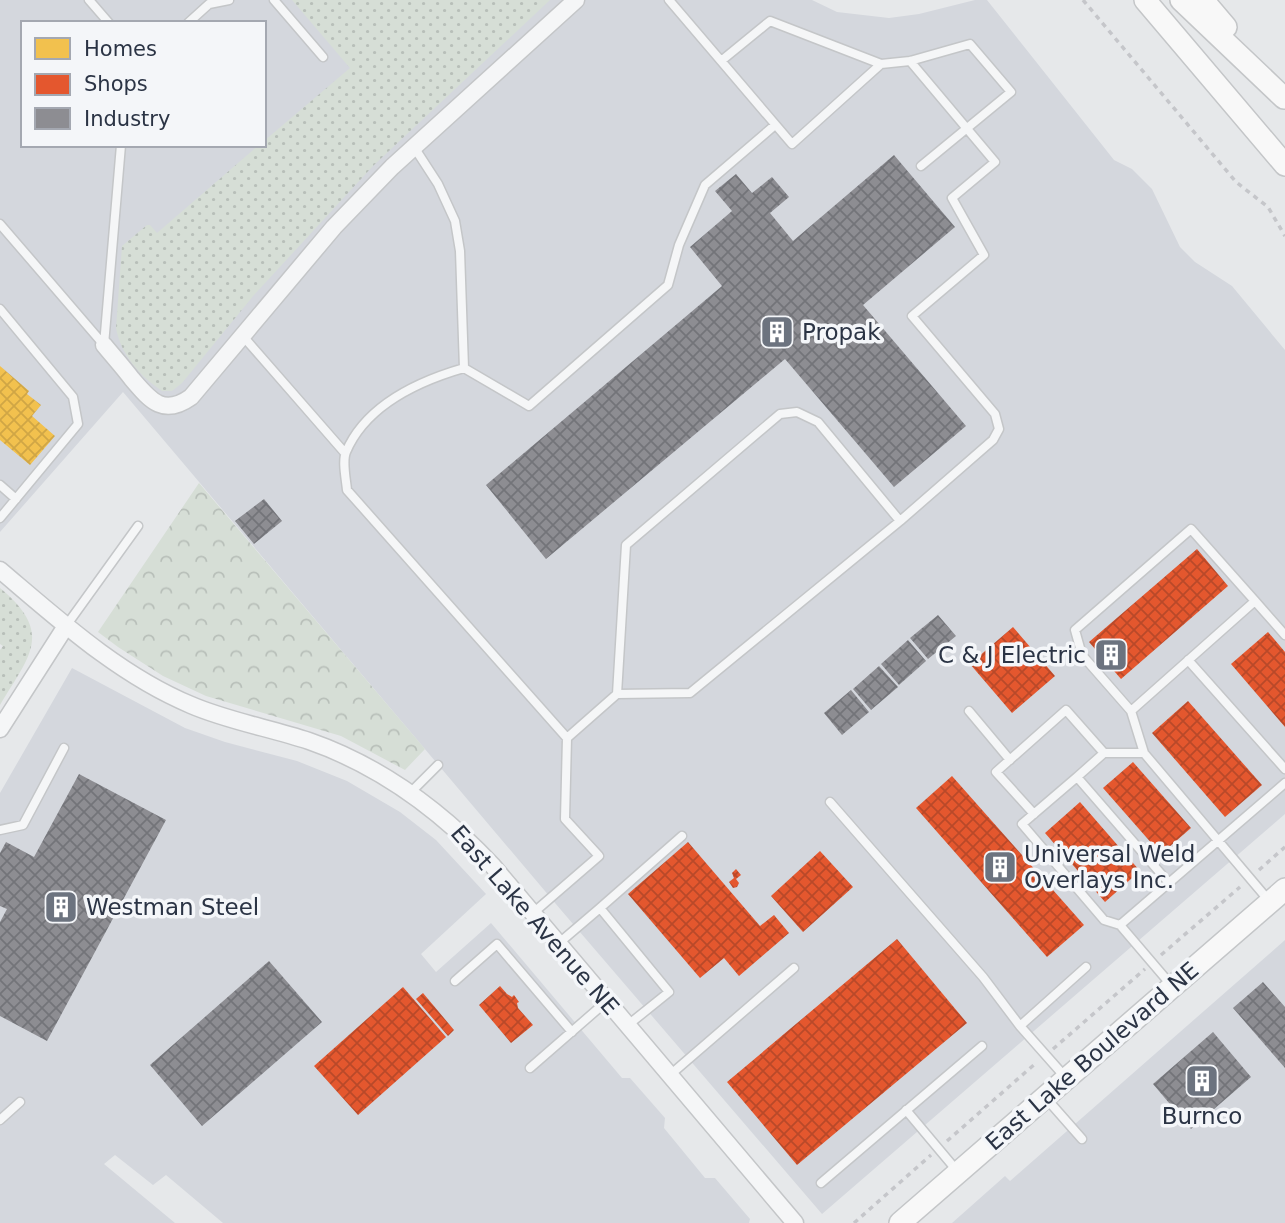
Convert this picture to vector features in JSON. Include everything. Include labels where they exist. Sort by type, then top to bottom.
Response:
[{"type":"main road","points":[[1145,0],[1285,165]]},
{"type":"main road","points":[[1181,0],[1285,98]]},
{"type":"main road","points":[[1203,0],[1285,98]]},
{"type":"main road","name":"East Lake Boulevard NE","points":[[900,1223],[1278,895]]},
{"type":"street","points":[[104,345],[157,404],[175,406],[191,397],[334,227],[414,147],[576,0]]},
{"type":"street","name":"East Lake Avenue NE","points":[[0,570],[66,626],[145,681],[192,706],[310,741],[384,775],[411,792],[460,832],[559,943],[795,1223]]},
{"type":"street","points":[[0,729],[66,626]]},
{"type":"lane","points":[[89,0],[106,21]]},
{"type":"lane","points":[[190,21],[209,4],[229,0]]},
{"type":"lane","points":[[274,0],[323,57]]},
{"type":"lane","points":[[669,0],[792,144],[881,64]]},
{"type":"lane","points":[[721,61],[770,21],[881,64],[910,61],[970,44],[1011,92],[922,166]]},
{"type":"lane","points":[[567,738],[617,694],[690,693],[900,520],[993,440],[999,429],[995,414],[912,316],[984,255],[952,198],[995,162],[910,61]]},
{"type":"lane","points":[[533,913],[599,856],[565,818],[567,738],[347,490],[345,453],[368,418],[404,391],[444,374],[464,369],[529,406],[668,285],[680,245],[705,185],[775,125]]},
{"type":"lane","points":[[104,345],[121,147]]},
{"type":"lane","points":[[414,147],[438,184],[454,221],[460,251],[464,369]]},
{"type":"lane","points":[[0,224],[104,345]]},
{"type":"lane","points":[[0,309],[73,397],[78,424],[0,518]]},
{"type":"lane","points":[[242,335],[345,453]]},
{"type":"lane","points":[[617,694],[626,545],[780,414],[797,412],[818,422],[900,520]]},
{"type":"lane","points":[[0,485],[16,499]]},
{"type":"lane","points":[[66,626],[138,526]]},
{"type":"lane","points":[[1278,895],[1250,878],[1144,753],[1131,711],[1082,654],[1075,630],[1191,529],[1285,635]]},
{"type":"lane","points":[[1131,711],[1255,601]]},
{"type":"lane","points":[[1188,660],[1285,769]]},
{"type":"lane","points":[[1034,814],[996,772],[1066,710],[1104,753]]},
{"type":"lane","points":[[968,712],[1010,760]]},
{"type":"lane","points":[[0,830],[23,825],[64,748]]},
{"type":"lane","points":[[1144,753],[1104,753],[1022,824],[1104,920],[1120,925],[1172,986]]},
{"type":"lane","points":[[411,792],[438,765]]},
{"type":"lane","points":[[1077,777],[1169,883]]},
{"type":"lane","points":[[1120,925],[1285,783]]},
{"type":"lane","points":[[830,802],[983,977],[1020,1026],[1066,1078]]},
{"type":"lane","points":[[559,943],[682,836]]},
{"type":"lane","points":[[600,908],[669,992],[628,1025]]},
{"type":"lane","points":[[455,981],[497,944],[572,1032]]},
{"type":"lane","points":[[1020,1026],[1086,967]]},
{"type":"lane","points":[[670,1075],[794,968]]},
{"type":"lane","points":[[530,1068],[607,1000]]},
{"type":"lane","points":[[821,1182],[982,1046]]},
{"type":"lane","points":[[1045,1097],[1082,1139]]},
{"type":"lane","points":[[0,1120],[20,1102]]},
{"type":"lane","points":[[906,1110],[958,1172]]},
{"type":"path","points":[[1083,0],[1236,182],[1268,207],[1285,236]]},
{"type":"path","points":[[854,1223],[1285,847]]},
{"type":"shaded area","points":[[0,0],[812,0],[837,12],[889,18],[919,14],[975,0],[987,0],[1114,160],[1132,169],[1152,189],[1180,247],[1195,262],[1232,286],[1285,350],[1285,814],[822,1214],[123,392],[0,532]]},
{"type":"shaded area","points":[[72,668],[185,728],[225,742],[297,761],[347,781],[400,812],[436,840],[486,894],[421,954],[436,972],[491,923],[622,1078],[630,1078],[665,1118],[664,1128],[705,1178],[715,1178],[750,1219],[749,1223],[223,1223],[166,1175],[153,1185],[115,1155],[104,1164],[175,1223],[0,1223],[0,793]]},
{"type":"shaded area","points":[[1285,940],[1285,1223],[952,1223],[1005,1176],[1010,1181]]},
{"type":"green space","points":[[292,0],[550,0],[373,166],[254,295],[182,383],[172,391],[162,391],[146,379],[127,356],[116,328],[122,246],[147,225],[157,233],[257,147],[266,147],[266,139],[350,68]]},
{"type":"green space","points":[[199,483],[425,749],[405,770],[341,736],[206,696],[163,676],[98,632]]},
{"type":"green space","points":[[0,588],[27,618],[32,632],[32,645],[20,672],[0,705],[0,650],[3,646],[0,644]]},
{"type":"building: Homes","points":[[0,366],[41,405],[32,416],[55,436],[30,465],[0,440]]},
{"type":"building: Shops","points":[[1197,549],[1228,586],[1121,679],[1089,642]]},
{"type":"building: Shops","points":[[1013,627],[1055,676],[1012,713],[970,664]]},
{"type":"building: Shops","points":[[1268,632],[1285,652],[1285,727],[1231,664]]},
{"type":"building: Shops","points":[[1188,701],[1262,785],[1225,817],[1152,733]]},
{"type":"building: Shops","points":[[1133,762],[1191,828],[1161,854],[1103,788]]},
{"type":"building: Shops","name":"Universal Weld Overlays Inc.","points":[[952,776],[1084,925],[1047,957],[916,808]]},
{"type":"building: Shops","points":[[1080,802],[1140,871],[1105,902],[1045,833]]},
{"type":"building: Shops","points":[[688,842],[760,926],[774,915],[789,933],[739,976],[724,958],[700,978],[628,894]]},
{"type":"building: Shops","points":[[820,851],[853,887],[803,932],[771,896]]},
{"type":"building: Shops","points":[[736,869],[741,875],[736,879],[739,883],[737,887],[733,888],[729,882],[734,878],[732,873]]},
{"type":"building: Shops","points":[[897,939],[967,1023],[797,1165],[727,1082]]},
{"type":"building: Shops","points":[[500,986],[507,994],[512,997],[514,995],[519,1002],[518,1008],[533,1025],[511,1043],[479,1005]]},
{"type":"building: Shops","points":[[403,987],[446,1037],[358,1115],[314,1066]]},
{"type":"building: Shops","points":[[423,993],[454,1030],[448,1036],[416,999]]},
{"type":"building: Industry","name":"Propak","points":[[894,155],[955,227],[863,305],[966,426],[894,487],[785,359],[546,559],[486,485],[722,286],[690,247],[732,211],[715,191],[736,174],[752,193],[772,177],[789,197],[770,213],[793,241]]},
{"type":"building: Industry","points":[[264,499],[282,521],[254,544],[235,521]]},
{"type":"building: Industry","points":[[938,615],[956,636],[928,659],[910,638]]},
{"type":"building: Industry","points":[[908,640],[926,661],[899,685],[881,664]]},
{"type":"building: Industry","points":[[879,666],[898,687],[871,710],[853,689]]},
{"type":"building: Industry","points":[[851,690],[869,712],[842,735],[824,713]]},
{"type":"building: Industry","name":"Westman Steel","points":[[79,774],[166,820],[47,1041],[0,1016],[0,922],[7,909],[0,906],[0,853],[6,842],[34,857]]},
{"type":"building: Industry","points":[[269,961],[322,1022],[202,1126],[150,1065]]},
{"type":"building: Industry","points":[[1263,982],[1285,1007],[1285,1068],[1233,1008]]},
{"type":"building: Industry","name":"Burnco","points":[[1213,1032],[1251,1077],[1191,1129],[1153,1084]]},
{"type":"place","name":"Propak","points":[[777,332]]},
{"type":"place","name":"C & J Electric","points":[[1111,655]]},
{"type":"place","name":"Universal Weld Overlays Inc.","points":[[1000,867]]},
{"type":"place","name":"Westman Steel","points":[[61,907]]},
{"type":"place","name":"Burnco","points":[[1202,1081]]}]
